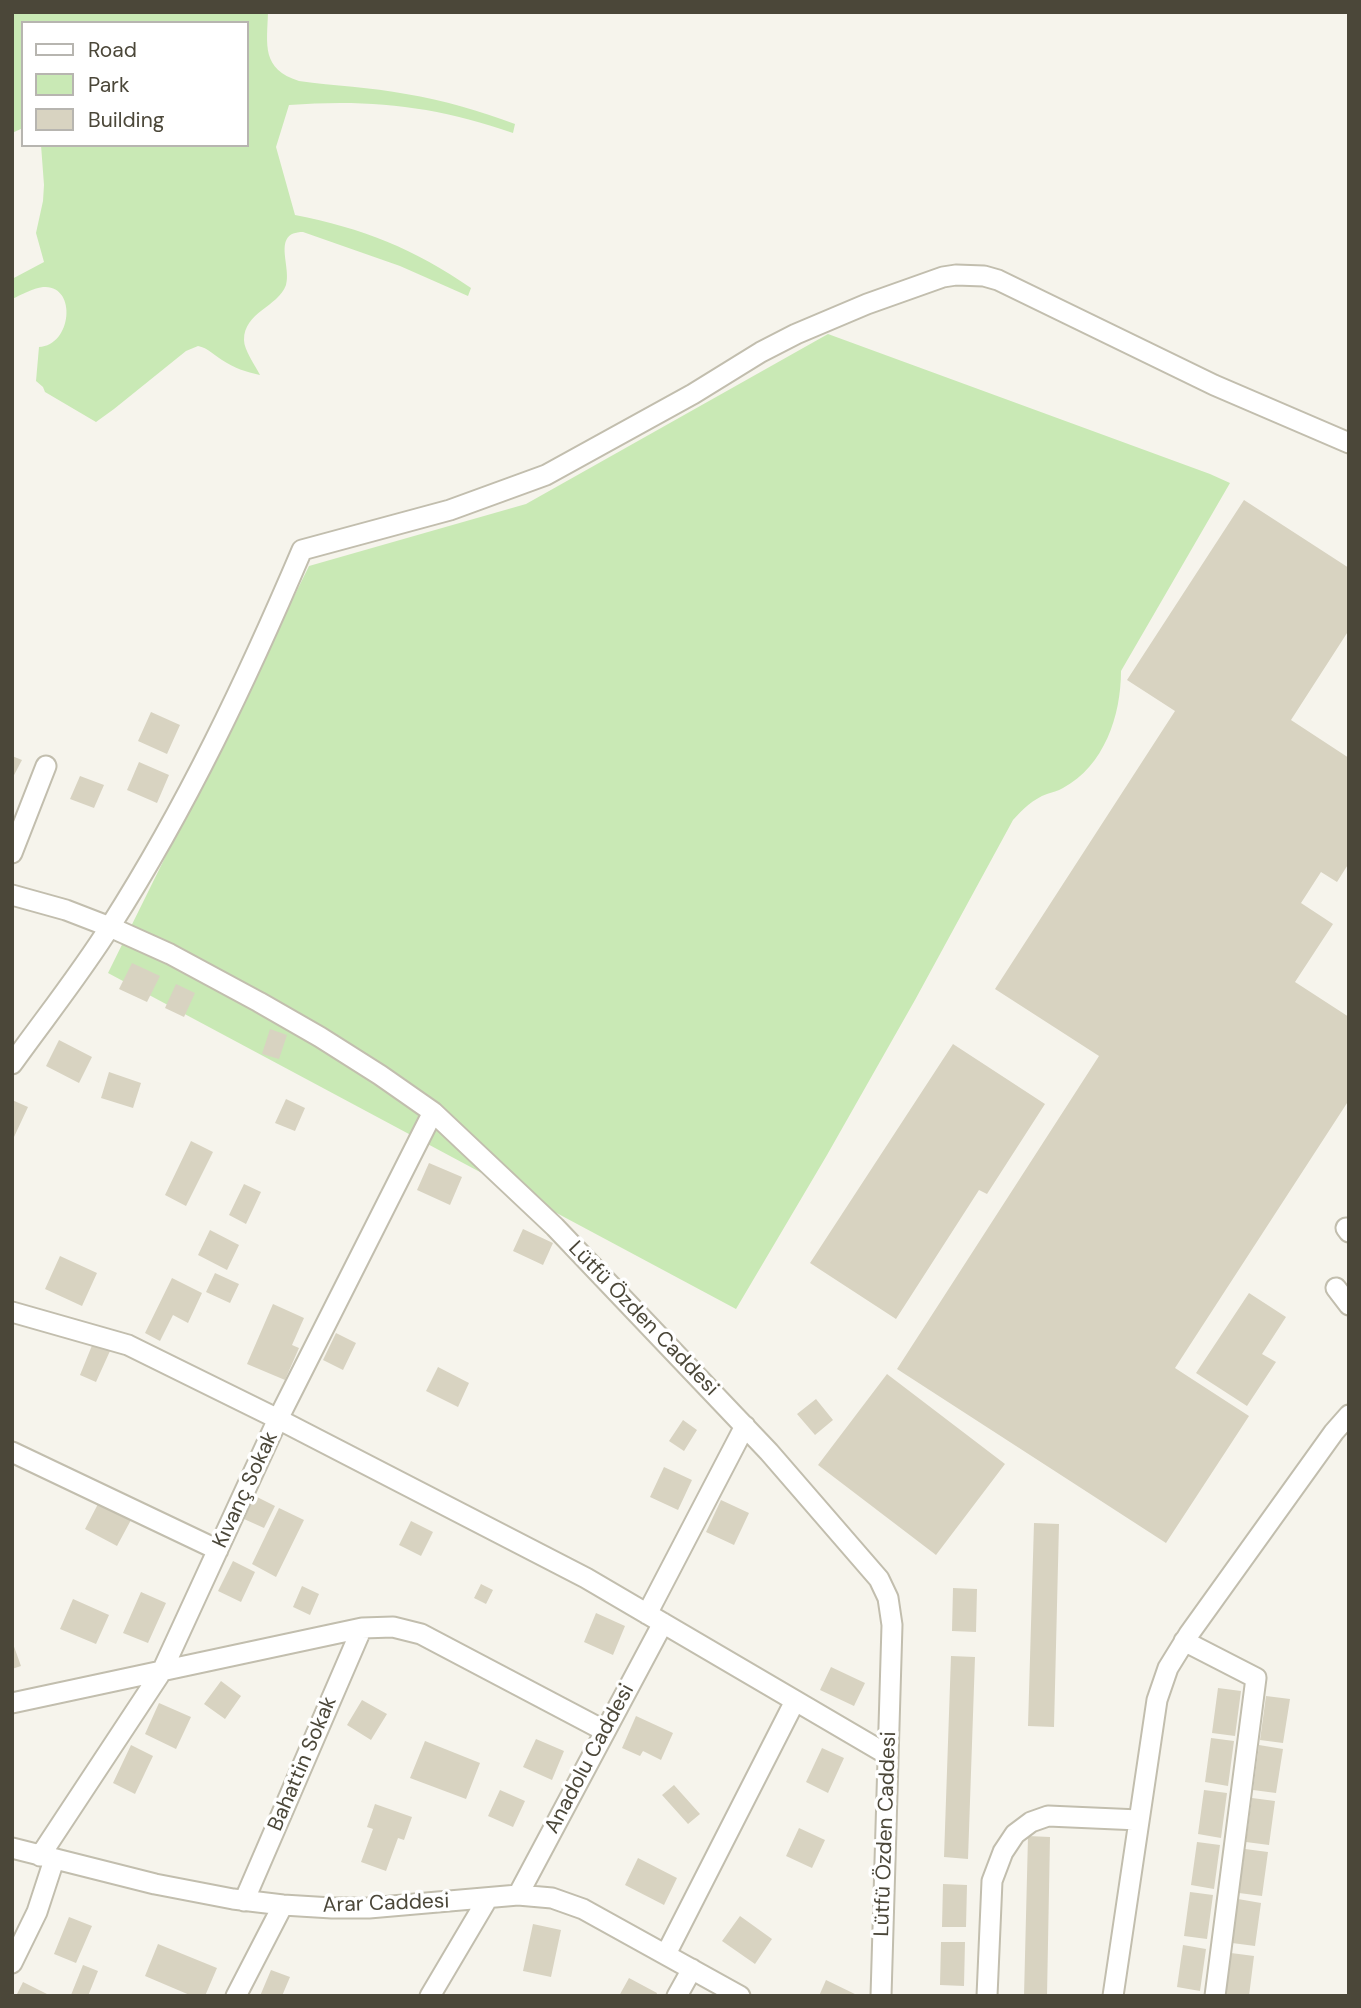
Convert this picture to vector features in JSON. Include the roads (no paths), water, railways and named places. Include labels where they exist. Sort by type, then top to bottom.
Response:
[{"type":"street","points":[[12,1064],[110,927],[153,856],[212,746],[302,550],[450,510],[546,475],[796,334],[867,304],[943,277],[970,274],[991,278],[1214,385],[1349,443]]},
{"type":"street","points":[[12,853],[46,766]]},
{"type":"street","name":"Lütfü Özden Caddesi","points":[[12,894],[66,910],[170,954],[259,1002],[380,1075],[433,1112],[555,1227],[745,1426],[865,1561],[884,1588],[892,1625],[881,1996]]},
{"type":"street","name":"Kıvanç Sokak","points":[[12,1963],[37,1912],[47,1858],[162,1671],[278,1419],[433,1112]]},
{"type":"street","points":[[1336,1288],[1349,1305]]},
{"type":"street","points":[[12,1312],[128,1345],[278,1419],[586,1578],[888,1755]]},
{"type":"street","points":[[1112,1996],[1157,1700],[1168,1668],[1184,1641],[1349,1415]]},
{"type":"street","name":"Anadolu Caddesi","points":[[518,1895],[606,1731],[655,1618],[745,1426]]},
{"type":"street","points":[[12,1451],[218,1550]]},
{"type":"street","points":[[12,1703],[362,1628],[393,1627],[421,1634],[606,1731]]},
{"type":"street","name":"Bahattin Sokak","points":[[244,1901],[362,1628]]},
{"type":"street","points":[[1184,1641],[1256,1678],[1215,1996]]},
{"type":"street","points":[[666,1954],[795,1700]]},
{"type":"street","points":[[987,1996],[992,1881],[1003,1852],[1015,1834],[1031,1822],[1048,1816],[1139,1820]]},
{"type":"street","name":"Arar Caddesi","points":[[12,1848],[155,1884],[244,1901],[283,1905],[369,1908],[518,1895],[535,1896],[583,1909],[740,1996]]},
{"type":"street","points":[[430,1996],[488,1898]]},
{"type":"street","points":[[236,1996],[283,1905]]},
{"type":"street","points":[[677,1996],[692,1969]]}]
